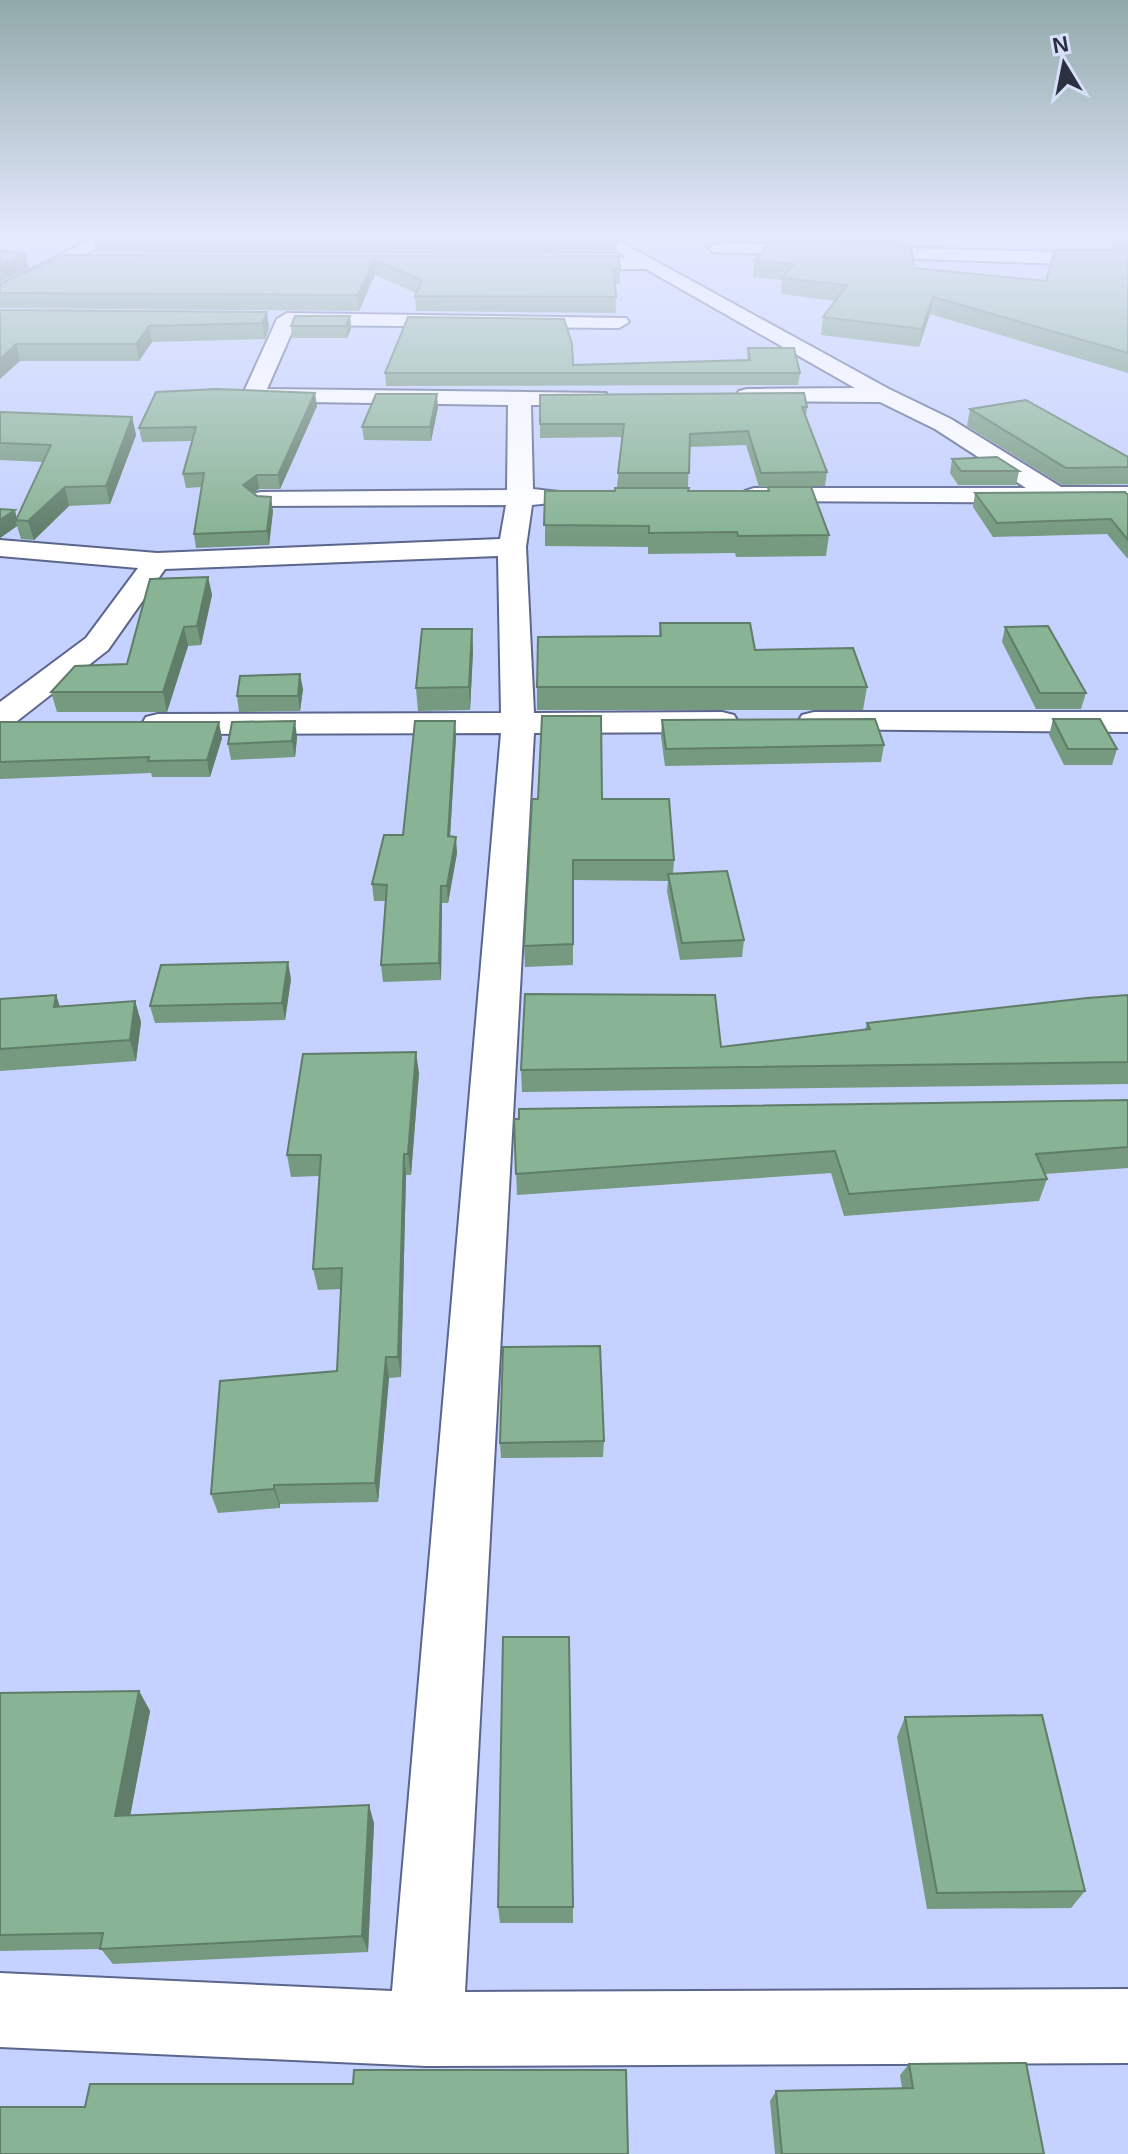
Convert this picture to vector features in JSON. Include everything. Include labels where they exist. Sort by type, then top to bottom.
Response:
[{"type":"street","points":[[273,336],[253,396],[630,397]]},
{"type":"street","points":[[777,336],[943,424],[1055,495]]},
{"type":"street","points":[[709,397],[884,395]]},
{"type":"street","points":[[426,2029],[518,723],[512,547],[520,497],[519,398]]},
{"type":"street","points":[[725,497],[1128,495]]},
{"type":"street","points":[[261,500],[583,497]]},
{"type":"street","points":[[0,548],[157,561],[512,547]]},
{"type":"street","points":[[0,718],[97,644],[157,561]]},
{"type":"street","points":[[125,725],[1128,722]]},
{"type":"street","points":[[0,725],[47,725]]},
{"type":"street","points":[[490,1112],[538,1111]]},
{"type":"street","points":[[0,2010],[426,2029],[1128,2026]]},
{"type":"building","points":[[0,336],[142,336],[136,344],[16,344],[0,359]]},
{"type":"building","points":[[400,336],[569,336],[573,365],[750,360],[748,348],[794,348],[800,373],[385,373]]},
{"type":"building","points":[[1067,336],[1128,336],[1128,353]]},
{"type":"building","points":[[217,389],[315,393],[278,475],[257,475],[243,485],[257,496],[271,497],[267,531],[194,534],[204,473],[183,474],[196,427],[139,428],[156,392]]},
{"type":"building","points":[[804,393],[807,407],[802,407],[827,472],[761,473],[748,431],[690,434],[689,473],[618,473],[624,424],[540,424],[540,395]]},
{"type":"building","points":[[376,394],[437,394],[430,427],[362,427]]},
{"type":"building","points":[[1026,400],[1128,457],[1128,467],[1066,468],[970,409]]},
{"type":"building","points":[[0,412],[132,417],[106,486],[65,487],[28,521],[16,520],[51,445],[0,443]]},
{"type":"building","points":[[997,457],[1019,471],[961,471],[952,459]]},
{"type":"building","points":[[768,487],[811,487],[829,535],[649,533],[649,526],[544,525],[545,491],[689,488],[688,491],[769,491]]},
{"type":"building","points":[[1125,492],[1128,495],[1128,540],[1111,519],[997,523],[975,493]]},
{"type":"building","points":[[0,509],[15,510],[0,520]]},
{"type":"building","points":[[208,577],[197,626],[184,627],[163,692],[51,692],[75,666],[127,664],[150,579]]},
{"type":"building","points":[[660,623],[750,623],[755,650],[853,648],[867,687],[537,687],[538,637],[661,636]]},
{"type":"building","points":[[1048,626],[1086,693],[1040,693],[1005,627]]},
{"type":"building","points":[[422,629],[472,629],[469,687],[416,688]]},
{"type":"building","points":[[300,674],[298,696],[237,696],[240,676]]},
{"type":"building","points":[[542,716],[601,716],[602,799],[669,799],[674,860],[573,860],[573,944],[524,946],[532,799],[538,799]]},
{"type":"building","points":[[875,719],[884,745],[666,749],[662,720]]},
{"type":"building","points":[[1053,719],[1100,719],[1117,749],[1068,749]]},
{"type":"building","points":[[295,721],[292,741],[228,744],[232,722]]},
{"type":"building","points":[[415,721],[455,721],[448,836],[456,837],[447,886],[441,886],[439,963],[381,965],[387,885],[372,884],[384,835],[403,835]]},
{"type":"building","points":[[0,722],[219,722],[207,760],[148,761],[149,757],[0,762]]},
{"type":"building","points":[[727,871],[744,940],[682,943],[668,874]]},
{"type":"building","points":[[288,962],[282,1003],[150,1006],[161,965]]},
{"type":"building","points":[[525,994],[715,995],[721,1047],[870,1029],[867,1023],[1128,995],[1128,1062],[521,1070]]},
{"type":"building","points":[[56,995],[54,1007],[135,1001],[130,1040],[0,1049],[0,999]]},
{"type":"building","points":[[416,1052],[408,1154],[404,1154],[398,1357],[386,1357],[375,1483],[274,1485],[274,1489],[211,1494],[220,1381],[337,1371],[342,1268],[313,1269],[321,1155],[287,1155],[303,1054]]},
{"type":"building","points":[[1128,1100],[1128,1147],[1036,1154],[1047,1179],[849,1194],[835,1151],[516,1174],[514,1119],[519,1119],[519,1109]]},
{"type":"building","points":[[600,1346],[604,1441],[500,1443],[503,1347]]},
{"type":"building","points":[[503,1637],[569,1637],[573,1907],[498,1907]]},
{"type":"building","points":[[139,1691],[115,1816],[369,1805],[362,1936],[100,1949],[103,1933],[0,1935],[0,1693]]},
{"type":"building","points":[[1042,1715],[1085,1891],[937,1893],[905,1717]]},
{"type":"building","points":[[1026,2063],[1044,2154],[782,2154],[776,2091],[913,2088],[909,2064]]},
{"type":"building","points":[[354,2070],[626,2070],[628,2154],[0,2154],[0,2107],[85,2107],[90,2084],[353,2084]]}]
